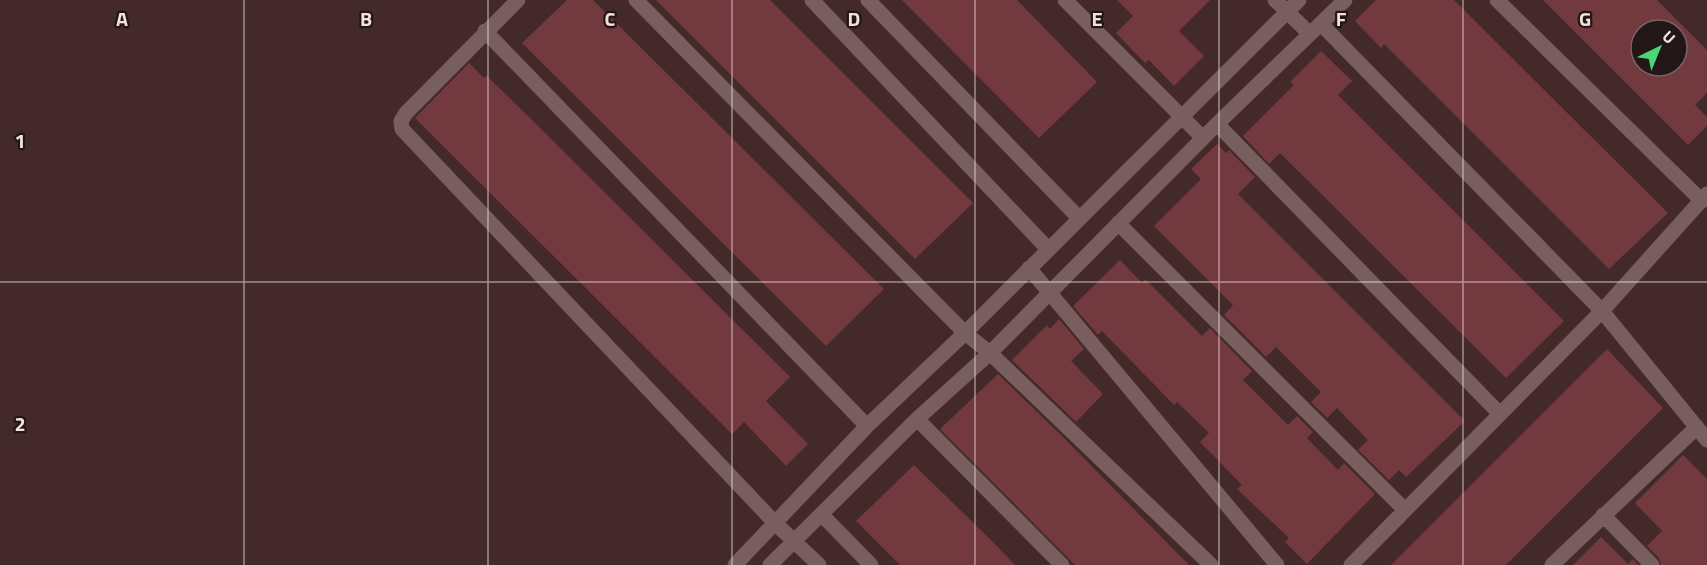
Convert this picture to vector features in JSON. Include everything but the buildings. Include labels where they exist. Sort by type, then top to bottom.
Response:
[{"type":"street","points":[[518,0],[406,113],[401,121],[402,129],[776,524],[819,565]]},
{"type":"street","points":[[636,0],[965,333],[990,353],[1211,565]]},
{"type":"street","points":[[812,0],[1048,249]]},
{"type":"street","points":[[868,0],[1079,218]]},
{"type":"street","points":[[1065,0],[1203,138]]},
{"type":"street","points":[[1275,0],[1287,12],[1316,29],[1602,311],[1707,440]]},
{"type":"street","points":[[735,565],[867,426],[965,333],[1299,0]]},
{"type":"street","points":[[770,565],[916,419],[990,353],[1048,292],[1345,0]]},
{"type":"street","points":[[1351,565],[1602,311],[1704,198],[1497,0]]},
{"type":"street","points":[[485,31],[867,426]]},
{"type":"street","points":[[1217,124],[1500,414]]},
{"type":"street","points":[[1118,223],[1404,509]]},
{"type":"street","points":[[1029,268],[1277,565]]},
{"type":"street","points":[[916,419],[1062,565]]},
{"type":"street","points":[[1552,565],[1697,427]]},
{"type":"street","points":[[821,514],[871,565]]},
{"type":"street","points":[[1603,514],[1652,565]]}]
